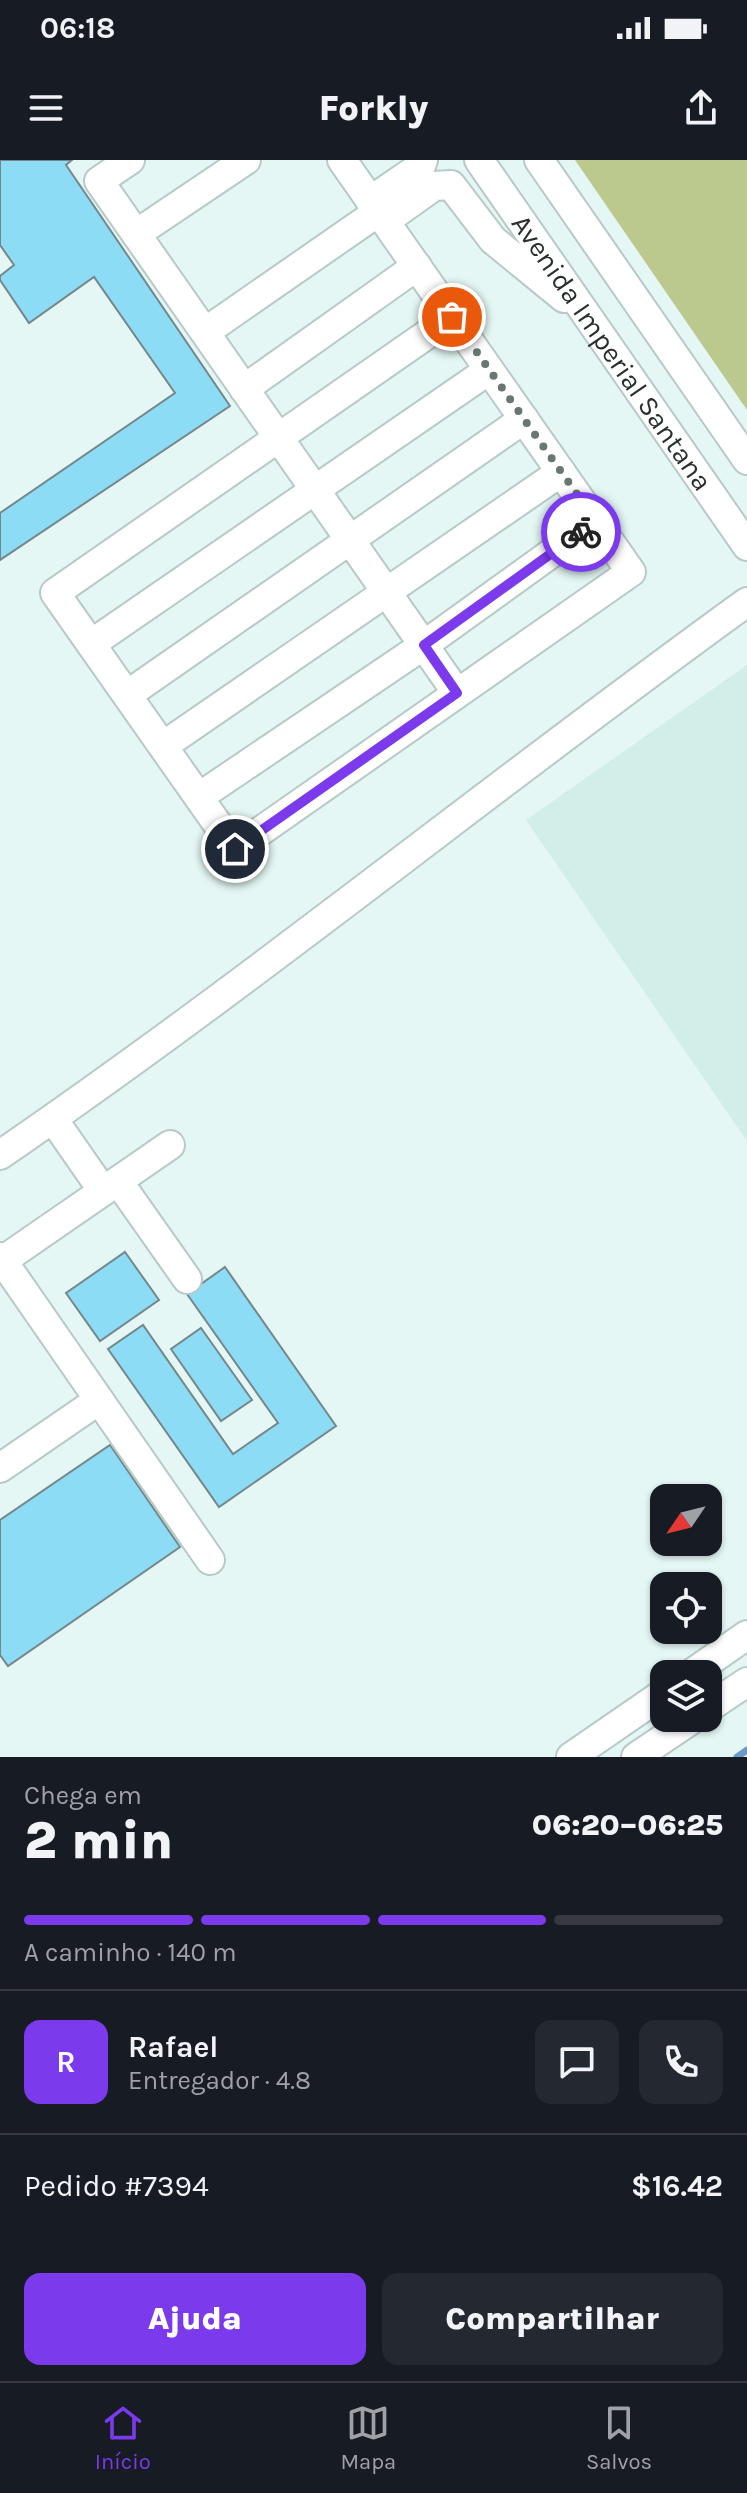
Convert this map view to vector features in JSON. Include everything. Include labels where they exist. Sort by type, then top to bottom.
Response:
[{"type":"street","points":[[130,160],[99,181],[457,693]]},
{"type":"street","points":[[136,234],[246,160]]},
{"type":"street","points":[[342,160],[631,572],[235,849],[55,593],[452,317]]},
{"type":"street","points":[[378,211],[421,166],[423,160]]},
{"type":"street","name":"Avenida Imperial Santana","points":[[479,160],[747,546]]},
{"type":"street","name":"Avenida Imperial Santana","points":[[539,160],[747,460]]},
{"type":"street","points":[[205,332],[378,211],[434,186],[451,185],[493,240],[592,321]]},
{"type":"street","points":[[244,389],[417,266]]},
{"type":"street","points":[[91,644],[489,370]]},
{"type":"street","points":[[127,695],[524,419]]},
{"type":"street","points":[[163,746],[561,472]]},
{"type":"street","points":[[199,797],[424,645],[596,521]]},
{"type":"street","points":[[0,1155],[53,1119],[597,710],[747,602]]},
{"type":"street","points":[[53,1119],[187,1279]]},
{"type":"street","points":[[170,1145],[1,1259],[210,1560]]},
{"type":"street","points":[[0,1468],[99,1400]]},
{"type":"street","points":[[711,1660],[747,1635]]},
{"type":"street","points":[[722,1699],[747,1682]]},
{"type":"street","points":[[571,1757],[650,1703]]},
{"type":"street","points":[[636,1757],[673,1732]]},
{"type":"shaded area","points":[[747,665],[747,1141],[526,820]]},
{"type":"green space","points":[[575,160],[747,160],[747,410]]},
{"type":"building","points":[[0,160],[72,160],[66,165],[230,406],[0,560],[0,513],[175,393],[94,277],[29,323],[0,280],[0,276],[14,265],[0,245]]},
{"type":"building","points":[[125,1252],[159,1300],[100,1341],[66,1293]]},
{"type":"building","points":[[225,1267],[336,1426],[219,1507],[108,1349],[143,1325],[233,1454],[278,1423],[187,1294]]},
{"type":"building","points":[[201,1328],[252,1400],[221,1421],[171,1349]]},
{"type":"building","points":[[110,1445],[180,1547],[8,1666],[0,1655],[0,1520]]},
{"type":"waterway","points":[[737,1757],[747,1750]]},
{"type":"way so far","points":[[452,317],[596,521],[581,532]]},
{"type":"route","points":[[235,849],[457,693],[424,645],[581,532]]}]
